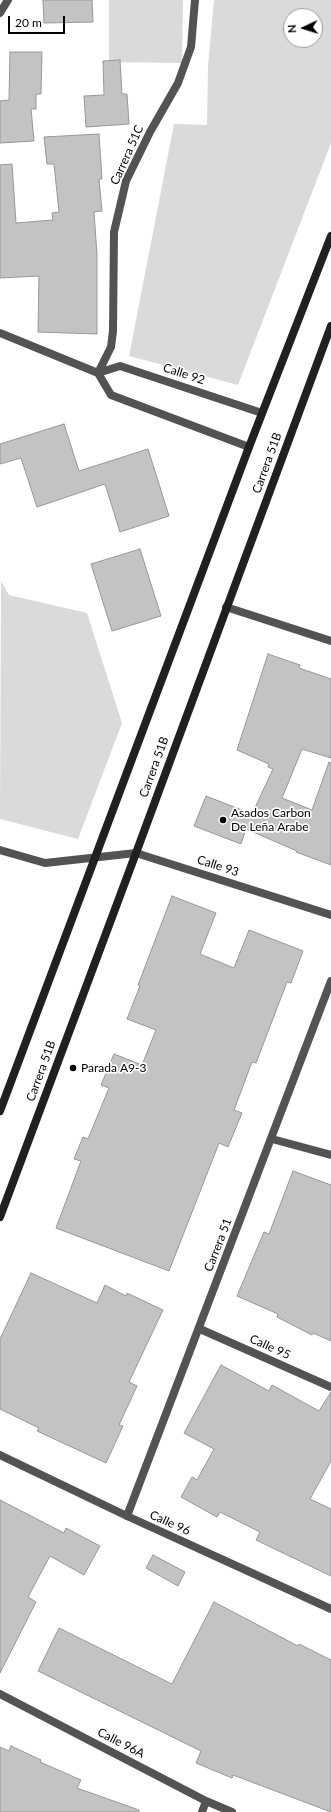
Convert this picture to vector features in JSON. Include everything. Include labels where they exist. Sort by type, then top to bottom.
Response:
[{"type":"main road","name":"Carrera 51B","points":[[0,1111],[249,447],[331,236]]},
{"type":"main road","name":"Carrera 51B","points":[[0,1217],[331,326]]},
{"type":"street","points":[[0,13],[8,0]]},
{"type":"street","name":"Carrera 51C","points":[[98,373],[111,347],[113,331],[114,232],[126,181],[150,132],[178,83],[191,47],[195,0]]},
{"type":"street","points":[[0,333],[98,373],[111,395],[249,447]]},
{"type":"street","name":"Calle 92","points":[[98,373],[120,366],[262,413]]},
{"type":"street","points":[[226,607],[331,642]]},
{"type":"street","name":"Calle 93","points":[[0,850],[45,862],[136,853],[331,915]]},
{"type":"street","name":"Carrera 51","points":[[127,1516],[200,1329],[331,981]]},
{"type":"street","points":[[272,1138],[331,1155]]},
{"type":"street","name":"Calle 95","points":[[200,1329],[331,1387]]},
{"type":"street","name":"Calle 96","points":[[0,1456],[331,1609]]},
{"type":"street","name":"Calle 96A","points":[[0,1694],[206,1801],[232,1812]]},
{"type":"street","points":[[202,1812],[206,1801]]},
{"type":"shaded area","points":[[109,0],[183,0],[182,63],[109,62]]},
{"type":"shaded area","points":[[214,0],[331,0],[331,143],[238,385],[129,356],[174,124],[207,125],[208,66]]},
{"type":"shaded area","points":[[1,581],[9,595],[87,613],[122,723],[78,839],[0,819]]},
{"type":"building","points":[[43,0],[92,0],[93,22],[44,23]]},
{"type":"building","points":[[10,52],[42,52],[41,94],[36,94],[36,109],[31,109],[34,141],[0,143],[0,101],[9,100]]},
{"type":"building","points":[[120,60],[122,94],[127,94],[129,124],[86,127],[84,96],[104,95],[103,61]]},
{"type":"building","points":[[99,134],[102,179],[99,179],[102,211],[94,212],[97,255],[97,334],[38,332],[39,276],[0,278],[0,165],[12,164],[16,223],[53,220],[52,213],[59,212],[54,164],[47,164],[44,137]]},
{"type":"building","points":[[64,424],[79,471],[148,449],[169,516],[120,532],[105,484],[37,507],[21,458],[0,464],[0,444]]},
{"type":"building","points":[[140,549],[161,616],[112,631],[91,564]]},
{"type":"building","points":[[268,654],[300,665],[299,668],[331,679],[331,758],[302,749],[282,798],[312,810],[329,762],[331,763],[331,865],[296,852],[297,851],[246,829],[241,844],[194,826],[206,796],[252,814],[273,769],[268,767],[269,764],[237,750]]},
{"type":"building","points":[[172,896],[216,913],[200,954],[234,968],[249,930],[303,951],[291,983],[287,982],[256,1063],[252,1062],[234,1110],[242,1113],[228,1147],[219,1143],[169,1271],[56,1228],[81,1161],[74,1159],[83,1137],[88,1139],[109,1088],[101,1085],[114,1054],[142,1065],[156,1030],[127,1019],[140,986],[138,985]]},
{"type":"building","points":[[293,1171],[331,1185],[331,1341],[313,1333],[312,1335],[277,1317],[278,1314],[237,1296],[264,1232],[269,1234]]},
{"type":"building","points":[[31,1273],[97,1303],[105,1285],[126,1296],[127,1293],[163,1310],[129,1382],[137,1386],[119,1425],[123,1426],[106,1463],[37,1431],[39,1428],[0,1409],[0,1339]]},
{"type":"building","points":[[221,1365],[269,1391],[272,1385],[319,1411],[331,1392],[331,1461],[310,1499],[331,1509],[331,1576],[256,1540],[260,1532],[220,1512],[217,1517],[181,1497],[192,1477],[197,1480],[214,1449],[184,1433]]},
{"type":"building","points":[[0,1500],[64,1533],[66,1528],[100,1546],[84,1575],[50,1556],[28,1597],[36,1602],[0,1673]]},
{"type":"building","points":[[153,1555],[185,1572],[178,1586],[146,1568]]},
{"type":"building","points":[[214,1602],[298,1646],[299,1644],[331,1660],[331,1812],[233,1775],[232,1778],[196,1763],[201,1751],[38,1671],[59,1628],[172,1684]]},
{"type":"building","points":[[11,1746],[41,1760],[40,1762],[81,1780],[77,1788],[139,1810],[139,1812],[0,1812],[0,1747],[9,1751]]},
{"type":"place","name":"Asados Carbon De Leña Arabe","points":[[223,820]]},
{"type":"place","name":"Parada A9-3","points":[[73,1068]]}]
